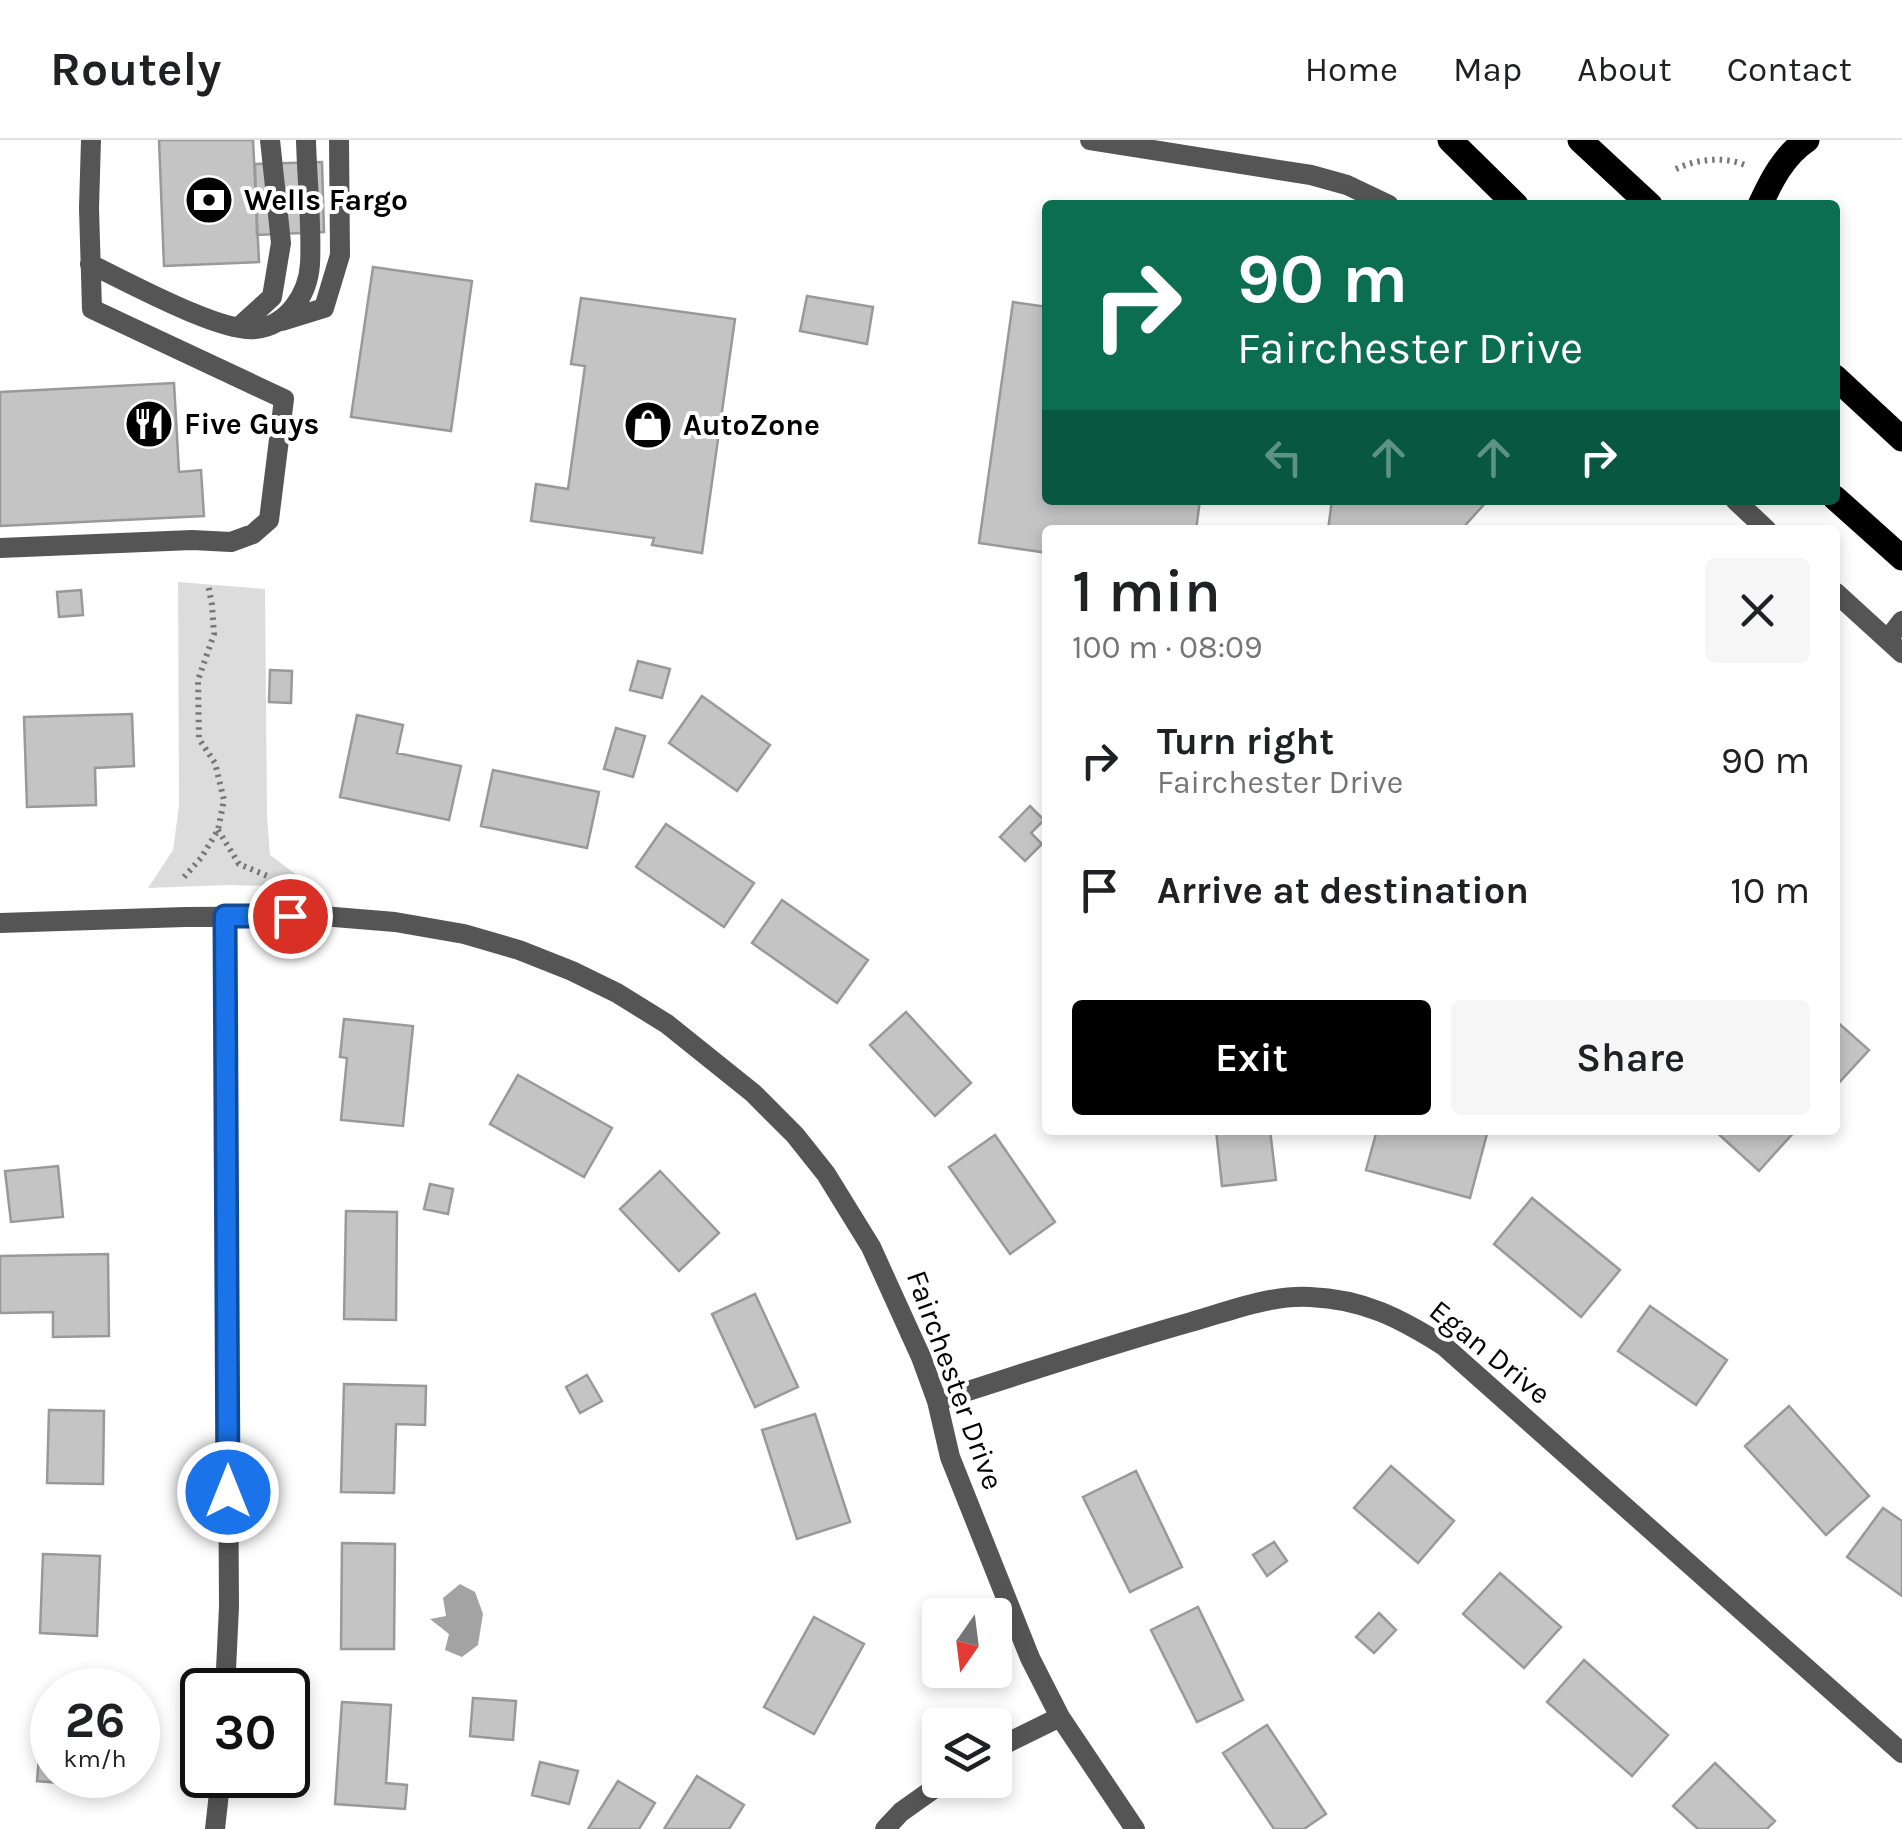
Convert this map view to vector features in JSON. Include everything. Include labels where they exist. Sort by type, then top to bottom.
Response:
[{"type":"main road","points":[[1450,140],[1511,200]]},
{"type":"main road","points":[[1580,140],[1645,200]]},
{"type":"main road","points":[[1762,200],[1776,173],[1807,140]]},
{"type":"main road","points":[[1840,382],[1902,439]]},
{"type":"main road","points":[[1840,502],[1902,558]]},
{"type":"street","points":[[0,548],[192,540],[231,542],[253,534],[269,520],[284,399],[92,310],[91,140]]},
{"type":"street","points":[[239,327],[272,296],[281,243],[270,140]]},
{"type":"street","points":[[280,322],[301,298],[310,267],[306,140]]},
{"type":"street","points":[[90,264],[204,317],[253,330],[324,308],[340,255],[338,140]]},
{"type":"street","points":[[1090,140],[1311,176],[1347,185],[1378,200]]},
{"type":"street","points":[[1740,505],[1762,525]]},
{"type":"street","points":[[1840,596],[1895,646],[1902,621]]},
{"type":"street","points":[[225,916],[229,1606],[226,1668]]},
{"type":"street","name":"Fairchester Drive","points":[[0,923],[322,916],[395,922],[464,934],[519,950],[617,993],[667,1024],[754,1093],[826,1174],[871,1246],[921,1358],[950,1457],[1030,1658],[1060,1717],[1135,1829]]},
{"type":"street","name":"Egan Drive","points":[[936,1401],[1274,1298],[1310,1297],[1374,1308],[1407,1322],[1444,1346],[1902,1753]]},
{"type":"street","points":[[1012,1741],[1060,1717]]},
{"type":"street","points":[[886,1829],[922,1797]]},
{"type":"street","points":[[216,1829],[219,1798]]},
{"type":"path","points":[[1676,169],[1695,160],[1738,162],[1749,167]]},
{"type":"path","points":[[184,877],[218,830],[224,800],[215,763],[199,739],[198,680],[214,634],[208,584]]},
{"type":"path","points":[[218,830],[239,864],[270,877]]},
{"type":"shaded area","points":[[178,582],[265,589],[270,855],[313,887],[148,888],[173,850],[179,806]]},
{"type":"shaded area","points":[[460,1584],[475,1592],[483,1614],[478,1645],[462,1657],[445,1650],[449,1634],[430,1619],[446,1616],[443,1598]]},
{"type":"building","name":"Wells Fargo","points":[[159,140],[253,140],[259,262],[164,266]]},
{"type":"building","points":[[322,162],[324,232],[257,235],[255,164]]},
{"type":"building","points":[[373,267],[472,281],[451,431],[351,417]]},
{"type":"building","points":[[807,296],[873,307],[867,344],[800,331]]},
{"type":"building","name":"AutoZone","points":[[581,298],[735,319],[702,553],[652,545],[654,538],[531,521],[536,484],[568,489],[585,366],[571,364]]},
{"type":"building","points":[[1013,302],[1042,306],[1042,505],[1199,505],[1197,525],[1042,525],[1042,552],[979,543]]},
{"type":"building","points":[[174,383],[179,472],[201,470],[204,516],[0,526],[0,392]]},
{"type":"building","points":[[1331,505],[1484,505],[1466,525],[1329,525]]},
{"type":"building","points":[[81,590],[83,615],[59,617],[57,592]]},
{"type":"building","points":[[638,661],[670,669],[662,698],[630,690]]},
{"type":"building","points":[[270,670],[292,671],[291,703],[269,702]]},
{"type":"building","points":[[702,696],[770,745],[737,791],[669,743]]},
{"type":"building","points":[[132,714],[134,766],[95,768],[96,805],[27,807],[24,717]]},
{"type":"building","points":[[357,715],[403,725],[397,753],[461,766],[449,820],[340,797]]},
{"type":"building","points":[[616,728],[645,736],[633,777],[604,769]]},
{"type":"building","points":[[493,770],[599,792],[587,848],[481,826]]},
{"type":"building","points":[[1030,806],[1042,818],[1031,833],[1042,844],[1025,861],[1000,837]]},
{"type":"building","points":[[666,824],[754,883],[724,927],[636,867]]},
{"type":"building","points":[[782,900],[868,960],[837,1003],[752,943]]},
{"type":"building","points":[[906,1012],[971,1083],[935,1116],[870,1045]]},
{"type":"building","points":[[344,1019],[413,1026],[403,1126],[341,1120],[347,1058],[340,1057]]},
{"type":"building","points":[[1840,1024],[1869,1050],[1840,1082]]},
{"type":"building","points":[[518,1075],[612,1128],[584,1177],[490,1124]]},
{"type":"building","points":[[995,1135],[1055,1222],[1010,1254],[949,1167]]},
{"type":"building","points":[[1217,1135],[1271,1135],[1276,1180],[1222,1186]]},
{"type":"building","points":[[1376,1135],[1487,1135],[1470,1198],[1366,1170]]},
{"type":"building","points":[[1719,1135],[1791,1135],[1759,1171]]},
{"type":"building","points":[[58,1166],[63,1217],[11,1222],[5,1171]]},
{"type":"building","points":[[660,1171],[719,1233],[679,1271],[620,1209]]},
{"type":"building","points":[[430,1184],[453,1189],[448,1214],[424,1209]]},
{"type":"building","points":[[1532,1198],[1620,1270],[1581,1317],[1494,1244]]},
{"type":"building","points":[[346,1211],[397,1212],[396,1320],[344,1319]]},
{"type":"building","points":[[108,1254],[109,1336],[53,1337],[53,1312],[0,1313],[0,1256]]},
{"type":"building","points":[[755,1294],[798,1387],[755,1407],[712,1314]]},
{"type":"building","points":[[1650,1306],[1727,1360],[1696,1405],[1618,1351]]},
{"type":"building","points":[[587,1375],[602,1401],[580,1413],[566,1387]]},
{"type":"building","points":[[344,1384],[426,1386],[425,1425],[396,1424],[394,1493],[341,1492]]},
{"type":"building","points":[[1789,1406],[1869,1496],[1826,1535],[1745,1446]]},
{"type":"building","points":[[49,1410],[104,1411],[103,1484],[47,1483]]},
{"type":"building","points":[[815,1414],[850,1522],[797,1539],[762,1430]]},
{"type":"building","points":[[1391,1466],[1454,1521],[1418,1563],[1354,1508]]},
{"type":"building","points":[[1136,1471],[1182,1567],[1130,1592],[1083,1497]]},
{"type":"building","points":[[1883,1508],[1902,1521],[1902,1596],[1847,1557]]},
{"type":"building","points":[[1274,1542],[1287,1561],[1267,1576],[1253,1555]]},
{"type":"building","points":[[342,1543],[395,1544],[394,1649],[341,1649]]},
{"type":"building","points":[[43,1554],[100,1556],[97,1636],[40,1633]]},
{"type":"building","points":[[1500,1573],[1561,1627],[1524,1668],[1463,1614]]},
{"type":"building","points":[[1198,1607],[1243,1700],[1197,1722],[1151,1630]]},
{"type":"building","points":[[1379,1613],[1396,1630],[1374,1653],[1356,1637]]},
{"type":"building","points":[[814,1617],[864,1644],[814,1734],[764,1707]]},
{"type":"building","points":[[1584,1660],[1668,1735],[1632,1776],[1547,1702]]},
{"type":"building","points":[[473,1698],[516,1701],[513,1740],[470,1736]]},
{"type":"building","points":[[342,1702],[391,1705],[386,1783],[407,1785],[405,1809],[335,1804]]},
{"type":"building","points":[[1267,1725],[1326,1814],[1304,1829],[1274,1829],[1223,1753]]},
{"type":"building","points":[[540,1762],[578,1771],[569,1804],[532,1795]]},
{"type":"building","points":[[1715,1763],[1775,1821],[1767,1829],[1698,1829],[1673,1806]]},
{"type":"building","points":[[697,1776],[744,1805],[729,1829],[664,1829]]},
{"type":"building","points":[[618,1781],[655,1803],[639,1829],[588,1829]]},
{"type":"place","name":"Wells Fargo","points":[[209,200]]},
{"type":"place","name":"Five Guys","points":[[149,424]]},
{"type":"place","name":"AutoZone","points":[[648,425]]},
{"type":"route","points":[[228,1492],[225,916],[290,916]]}]
